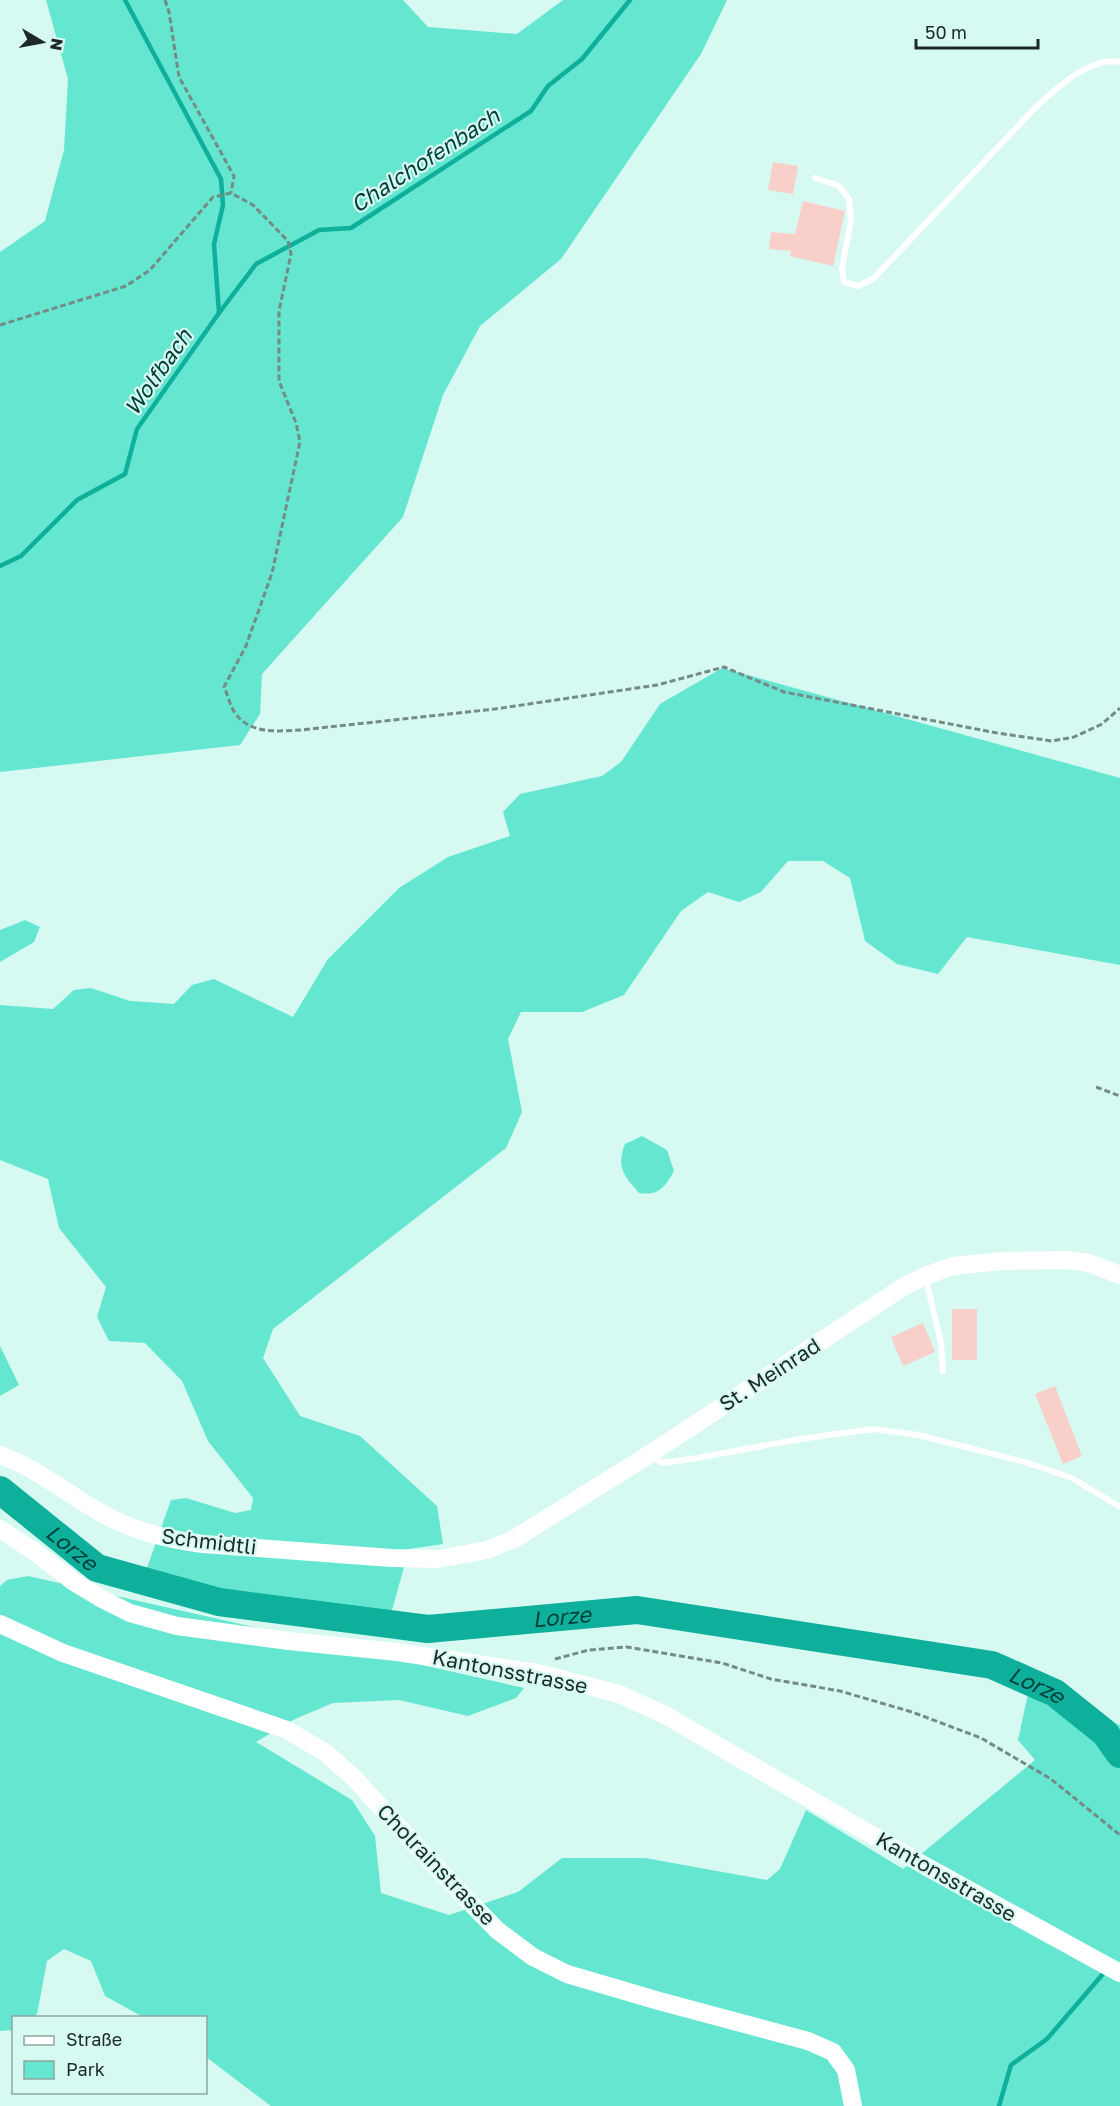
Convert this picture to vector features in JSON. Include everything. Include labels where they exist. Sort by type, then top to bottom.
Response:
[{"type":"street","name":"St. Meinrad","points":[[438,1559],[479,1552],[514,1539],[650,1454],[903,1287],[925,1276],[953,1266],[992,1262],[1068,1260],[1089,1263],[1120,1275]]},
{"type":"street","name":"Schmidtli","points":[[0,1455],[35,1471],[102,1513],[154,1536],[203,1544],[391,1558],[438,1559]]},
{"type":"street","name":"Kantonsstrasse","points":[[0,1529],[74,1582],[102,1599],[130,1613],[177,1626],[397,1652],[538,1673],[619,1694],[664,1714],[927,1867],[1120,1972]]},
{"type":"street","name":"Cholrainstrasse","points":[[0,1624],[63,1653],[287,1730],[326,1754],[354,1778],[497,1930],[533,1958],[567,1974],[808,2041],[833,2052],[846,2070],[853,2106]]},
{"type":"lane","points":[[815,178],[839,186],[849,200],[851,221],[842,268],[844,282],[858,286],[873,279],[1036,107],[1061,84],[1095,64],[1109,60],[1120,62]]},
{"type":"lane","points":[[925,1276],[941,1343],[942,1371]]},
{"type":"lane","points":[[650,1454],[662,1463],[800,1439],[874,1429],[918,1435],[1025,1462],[1072,1478],[1120,1507]]},
{"type":"path","points":[[165,0],[179,77],[234,176],[231,194]]},
{"type":"path","points":[[0,325],[126,286],[150,270],[213,197],[231,194],[253,205],[288,241],[291,254],[279,311],[279,381],[296,423],[300,441],[272,573],[246,646],[224,687],[235,713],[249,726],[272,732],[495,710],[657,685],[724,667],[784,692],[997,733],[1052,741],[1074,737],[1102,724],[1120,708]]},
{"type":"path","points":[[1096,1087],[1120,1096]]},
{"type":"path","points":[[546,1662],[589,1650],[627,1647],[722,1663],[771,1678],[840,1691],[912,1712],[981,1738],[1051,1779],[1120,1835]]},
{"type":"green space","points":[[46,0],[403,0],[428,27],[517,34],[563,0],[727,0],[701,54],[561,259],[480,326],[443,395],[403,517],[262,674],[260,714],[240,745],[0,772],[0,252],[45,221],[64,150],[68,79]]},
{"type":"green space","points":[[722,668],[1120,778],[1120,965],[967,937],[938,974],[897,964],[865,941],[850,878],[823,861],[788,861],[761,892],[739,902],[708,892],[681,911],[624,995],[582,1012],[521,1012],[508,1039],[522,1112],[506,1148],[273,1329],[263,1358],[300,1416],[360,1436],[437,1506],[443,1544],[409,1549],[389,1621],[143,1579],[171,1500],[186,1498],[235,1513],[251,1510],[253,1498],[208,1441],[182,1381],[145,1343],[109,1341],[97,1317],[106,1287],[59,1228],[48,1179],[0,1160],[0,1005],[53,1009],[74,990],[91,988],[130,1001],[174,1004],[192,985],[214,979],[293,1017],[328,959],[399,888],[448,857],[510,836],[503,812],[520,794],[602,776],[621,762],[660,704]]},
{"type":"green space","points":[[25,920],[40,927],[34,942],[0,962],[0,930]]},
{"type":"green space","points":[[642,1136],[667,1150],[674,1171],[661,1189],[646,1194],[639,1193],[626,1176],[621,1159],[625,1144]]},
{"type":"green space","points":[[0,1346],[19,1385],[0,1396]]},
{"type":"green space","points":[[28,1576],[524,1688],[516,1698],[468,1716],[399,1700],[333,1703],[295,1719],[256,1742],[352,1800],[375,1836],[381,1893],[449,1915],[518,1892],[562,1858],[645,1858],[767,1880],[780,1869],[806,1810],[903,1869],[1035,1760],[1018,1740],[1028,1694],[1061,1713],[1103,1719],[1120,1725],[1120,2106],[271,2106],[207,2058],[207,2016],[141,2016],[105,1996],[91,1961],[64,1949],[47,1961],[37,2014],[12,2016],[12,2030],[0,2031],[0,1586],[7,1580]]},
{"type":"building","points":[[773,162],[798,166],[793,194],[768,190]]},
{"type":"building","points":[[803,201],[845,211],[833,266],[790,256],[791,251],[769,249],[771,232],[795,234]]},
{"type":"building","points":[[952,1309],[977,1309],[977,1360],[952,1360]]},
{"type":"building","points":[[923,1323],[935,1352],[903,1366],[891,1337]]},
{"type":"building","points":[[1055,1386],[1082,1456],[1063,1464],[1035,1394]]},
{"type":"waterway","points":[[125,0],[221,179],[223,205],[214,244],[219,313]]},
{"type":"waterway","name":"Chalchofenbach","points":[[0,566],[21,556],[77,500],[125,474],[137,429],[256,264],[319,230],[351,228],[531,111],[548,86],[582,59],[630,0]]},
{"type":"waterway","name":"Lorze","points":[[0,1490],[97,1568],[219,1602],[428,1629],[637,1610],[992,1665],[1055,1693],[1105,1733],[1120,1754]]},
{"type":"waterway","points":[[999,2106],[1011,2065],[1047,2039],[1102,1975]]},
{"type":"water label","name":"Wolfbach","points":[[158,372]]}]
